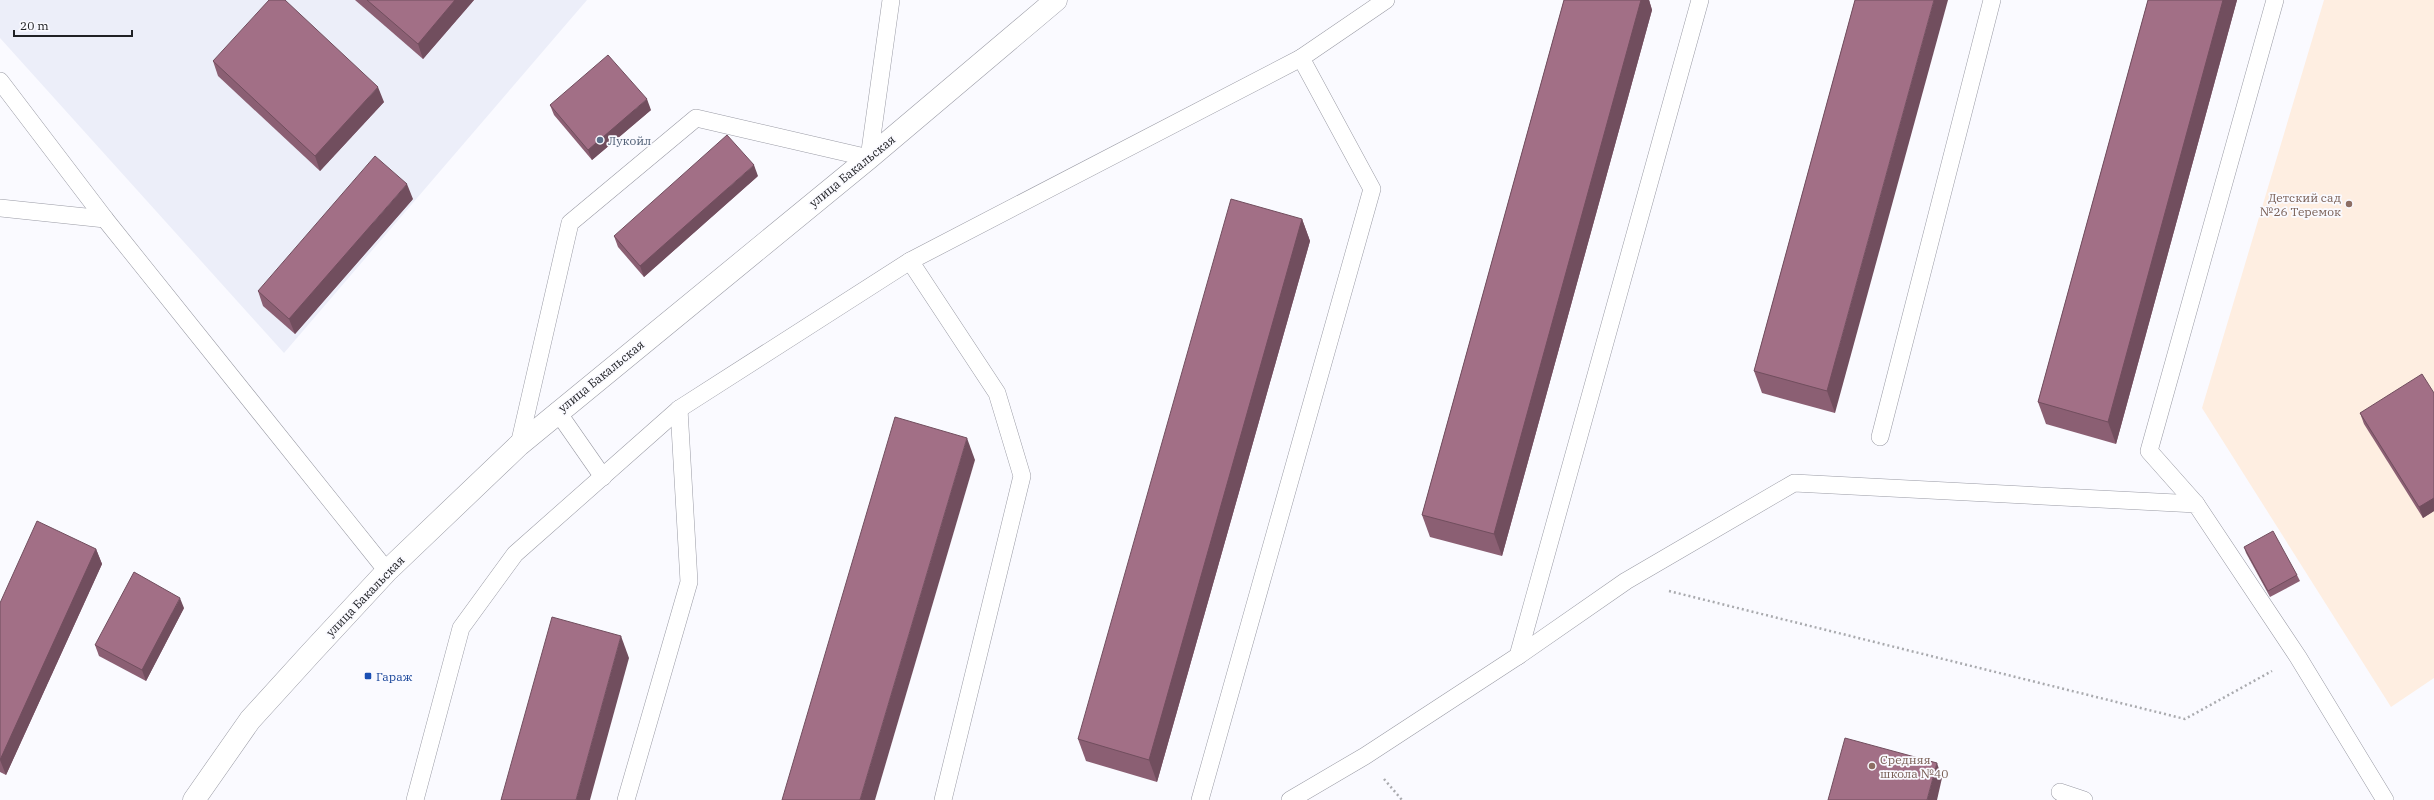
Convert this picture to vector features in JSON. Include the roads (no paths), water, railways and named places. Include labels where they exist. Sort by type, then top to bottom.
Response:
[{"type":"main road","name":"улица Бакальская","points":[[194,800],[250,720],[387,571],[519,445],[557,412],[869,158],[1056,0]]},
{"type":"lane","points":[[519,445],[570,222],[696,118],[869,158],[891,0]]},
{"type":"lane","points":[[415,800],[461,628],[516,554],[679,409],[910,260],[1301,58],[1386,0]]},
{"type":"lane","points":[[1518,656],[1700,0]]},
{"type":"lane","points":[[1880,438],[1992,0]]},
{"type":"lane","points":[[2275,0],[2149,451],[2196,504],[2298,657],[2385,800]]},
{"type":"lane","points":[[1200,800],[1372,189],[1301,58]]},
{"type":"lane","points":[[0,81],[105,219],[387,571]]},
{"type":"lane","points":[[0,208],[105,219]]},
{"type":"lane","points":[[910,260],[997,393],[1022,476],[943,800]]},
{"type":"lane","points":[[626,800],[688,582],[679,409]]},
{"type":"lane","points":[[557,412],[603,477]]},
{"type":"lane","points":[[1290,800],[1365,756],[1518,656],[1626,581],[1794,483],[2196,504]]},
{"type":"lane","points":[[2060,792],[2084,800]]},
{"type":"place","name":"Лукойл","points":[[600,140]]},
{"type":"place","name":"Детский сад №26 Теремок","points":[[2349,204]]},
{"type":"place","name":"Гараж","points":[[368,676]]},
{"type":"place","name":"Средняя школа №40","points":[[1872,766]]}]
